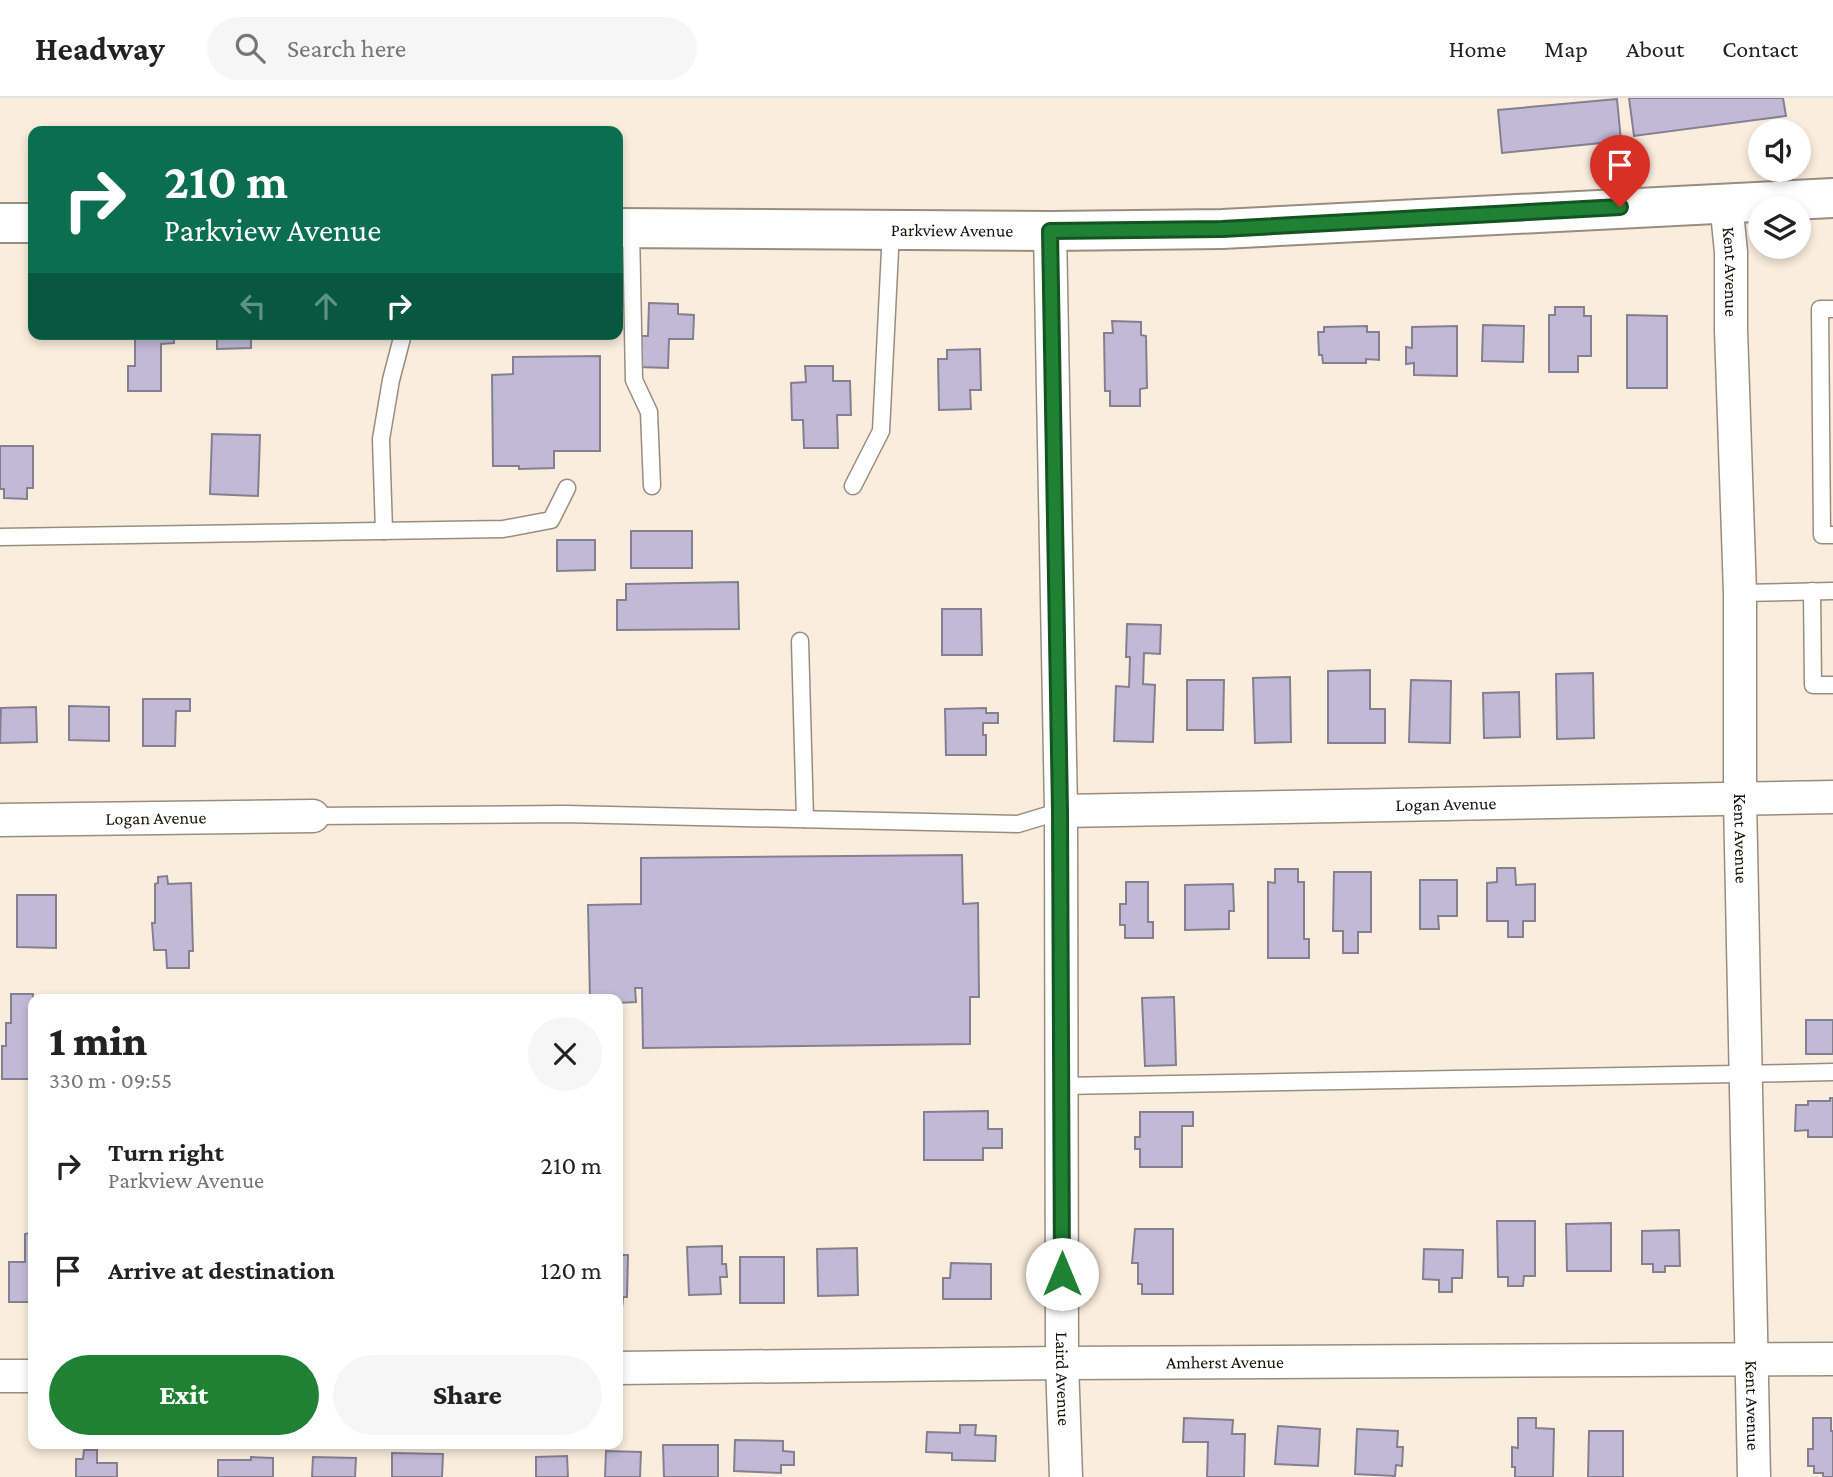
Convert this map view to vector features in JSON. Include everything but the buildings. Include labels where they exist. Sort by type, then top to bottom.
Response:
[{"type":"street","name":"Parkview Avenue","points":[[624,228],[1050,231],[1222,229],[1833,198]]},
{"type":"street","name":"Kent Avenue","points":[[1726,202],[1731,253],[1731,344],[1740,593],[1740,799],[1754,1477]]},
{"type":"street","points":[[0,223],[28,223]]},
{"type":"street","name":"Laird Avenue","points":[[1050,231],[1060,811],[1062,1363],[1066,1477]]},
{"type":"street","name":"Logan Avenue","points":[[1060,811],[1833,797]]},
{"type":"street","name":"Logan Avenue","points":[[0,820],[313,816]]},
{"type":"street","name":"Amherst Avenue","points":[[623,1368],[1833,1359]]},
{"type":"street","points":[[0,1376],[28,1376]]},
{"type":"lane","points":[[624,228],[634,380],[649,412],[652,486]]},
{"type":"lane","points":[[853,486],[881,431],[891,230]]},
{"type":"lane","points":[[1833,309],[1820,309],[1822,535],[1833,535]]},
{"type":"lane","points":[[384,531],[381,439],[391,380],[401,340]]},
{"type":"lane","points":[[0,537],[503,529],[551,520],[567,488]]},
{"type":"lane","points":[[1812,591],[1813,685],[1833,685]]},
{"type":"lane","points":[[1740,593],[1833,591]]},
{"type":"lane","points":[[800,641],[805,819]]},
{"type":"lane","points":[[313,816],[565,814],[1017,824],[1060,811]]},
{"type":"lane","points":[[1061,1086],[1350,1079],[1622,1078],[1833,1072]]},
{"type":"route","points":[[1062,1274],[1060,811],[1050,231],[1222,229],[1620,207]]}]
